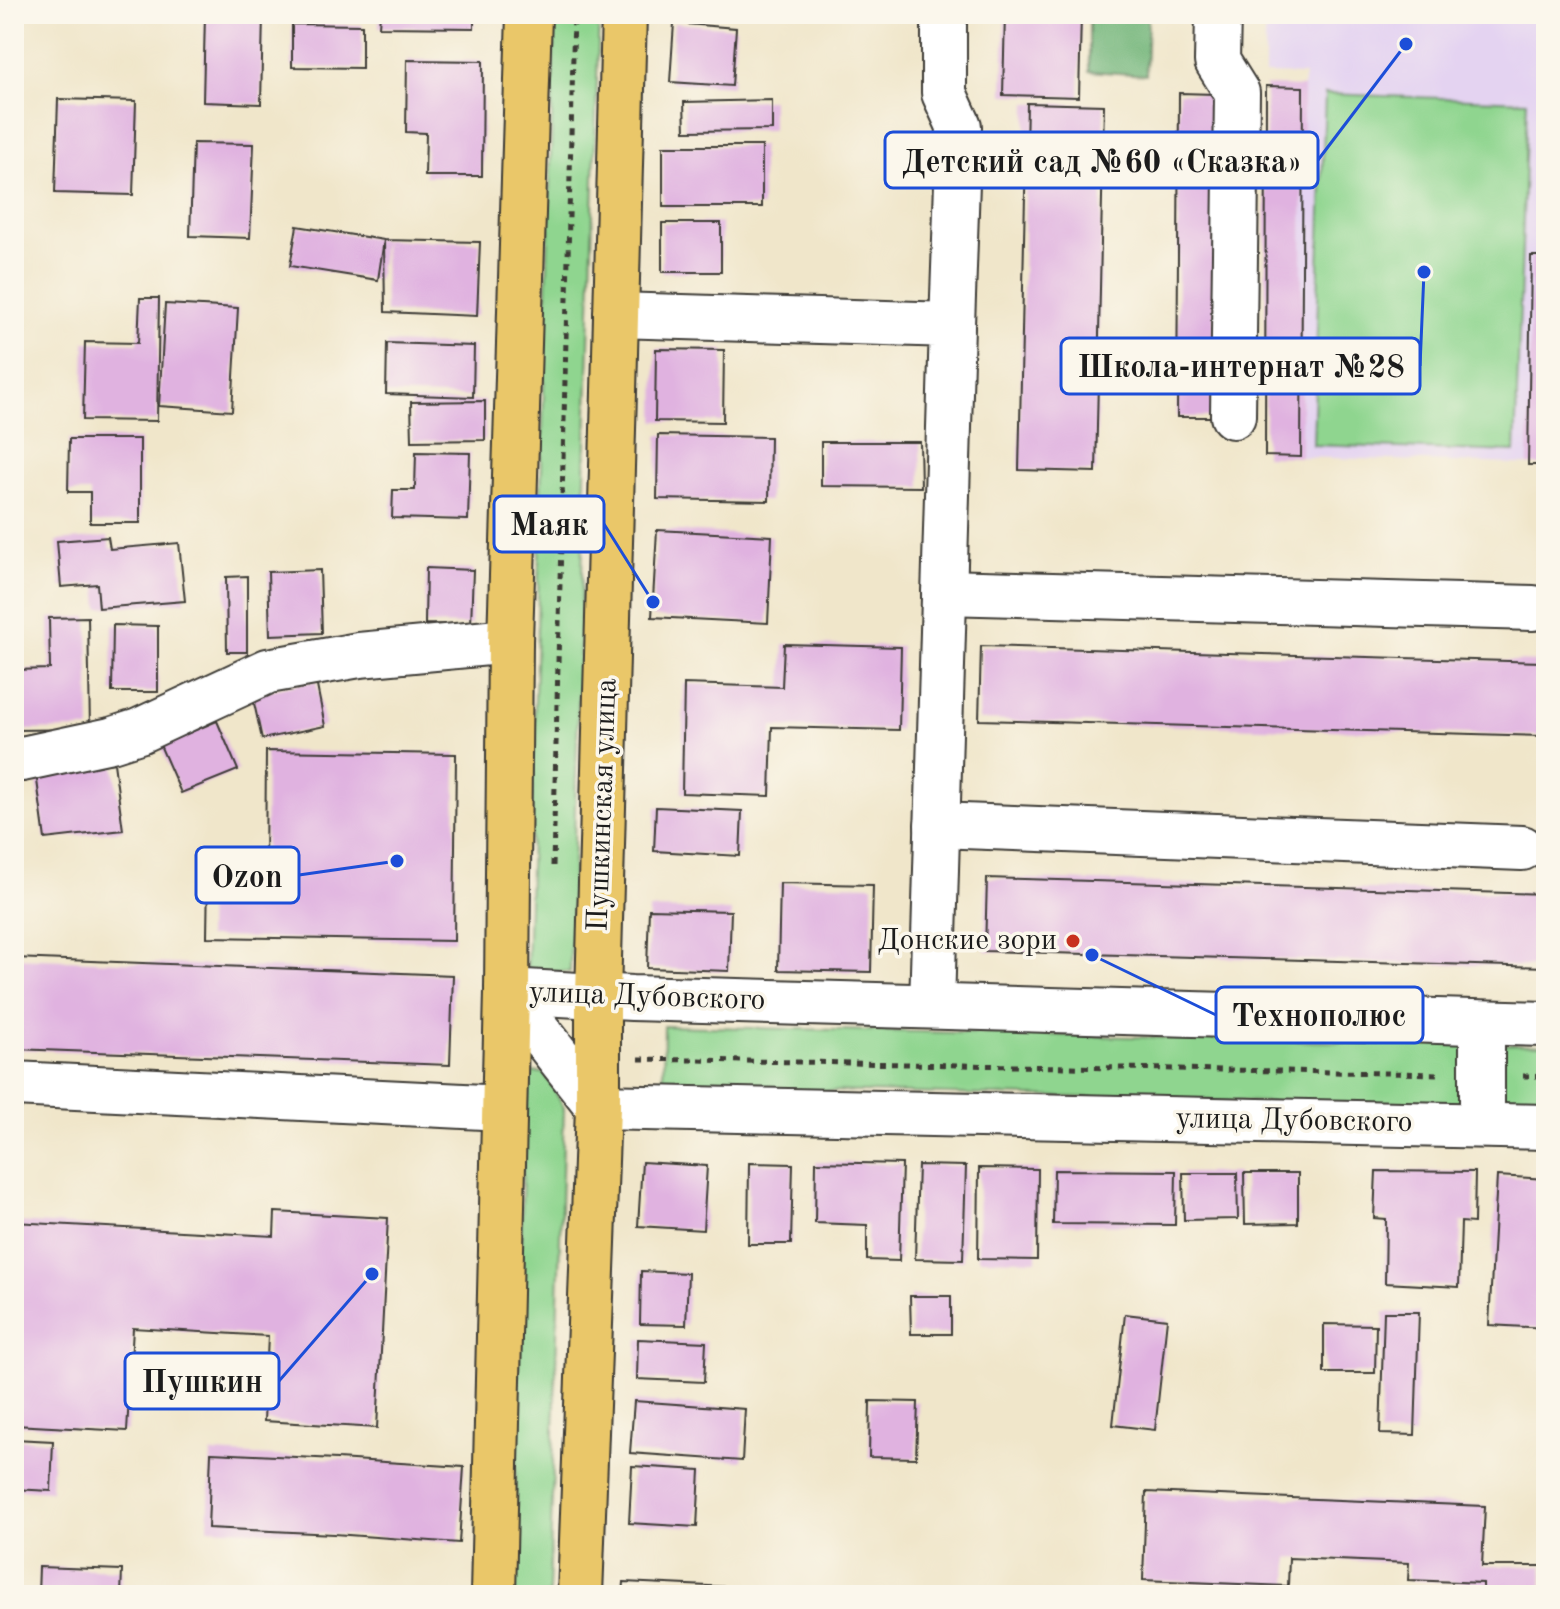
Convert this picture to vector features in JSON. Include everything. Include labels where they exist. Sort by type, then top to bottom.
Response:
[{"type":"main road","points":[[493,1595],[507,991],[510,641],[529,14]]},
{"type":"main road","name":"Пушкинская улица","points":[[580,1595],[598,1107],[598,996],[624,14]]},
{"type":"street","points":[[932,1006],[959,126],[944,93],[944,14]]},
{"type":"street","points":[[1218,14],[1217,61],[1237,93],[1233,416]]},
{"type":"street","points":[[616,315],[952,325]]},
{"type":"street","points":[[944,592],[1533,608]]},
{"type":"street","points":[[14,758],[22,759],[111,740],[139,731],[268,671],[359,655],[510,641]]},
{"type":"street","points":[[937,825],[1522,848]]},
{"type":"street","name":"улица Дубовского","points":[[507,991],[1546,1024]]},
{"type":"street","name":"улица Дубовского","points":[[507,991],[598,1107],[1546,1127]]},
{"type":"street","points":[[1482,1023],[1482,1125]]},
{"type":"street","points":[[14,1084],[504,1108]]},
{"type":"path","points":[[630,1059],[1546,1076]]},
{"type":"shaded area","points":[[1265,14],[1546,14],[1546,465],[1301,457],[1305,75],[1265,74]]},
{"type":"green space","points":[[555,14],[599,14],[570,972],[527,971]]},
{"type":"green space","points":[[1089,14],[1151,14],[1148,15],[1146,75],[1089,71]]},
{"type":"green space","points":[[1325,94],[1527,101],[1515,452],[1313,445]]},
{"type":"green space","points":[[664,1026],[1472,1045],[1470,1107],[663,1087]]},
{"type":"green space","points":[[1503,1044],[1546,1045],[1546,1101],[1502,1100]]},
{"type":"green space","points":[[525,1072],[545,1073],[564,1108],[549,1595],[513,1595]]},
{"type":"building","points":[[205,14],[263,14],[261,104],[203,102]]},
{"type":"building","points":[[380,14],[474,14],[474,28],[379,27]]},
{"type":"building","points":[[1005,14],[1081,14],[1079,97],[1003,95]]},
{"type":"building","points":[[674,23],[736,28],[732,86],[670,82]]},
{"type":"building","points":[[292,24],[362,25],[362,68],[292,67]]},
{"type":"building","points":[[407,60],[483,61],[482,176],[425,176],[426,133],[406,132]]},
{"type":"building","points":[[1266,86],[1303,87],[1301,457],[1265,456]]},
{"type":"building","points":[[1179,93],[1216,94],[1214,417],[1177,417]]},
{"type":"building","points":[[58,99],[136,101],[133,195],[55,193]]},
{"type":"building","points":[[772,100],[772,130],[685,131],[684,102]]},
{"type":"building","points":[[1027,103],[1104,105],[1096,472],[1019,470]]},
{"type":"building","points":[[193,143],[254,144],[250,238],[190,236]]},
{"type":"building","points":[[663,146],[762,146],[762,207],[663,207]]},
{"type":"building","points":[[662,223],[721,223],[721,272],[662,272]]},
{"type":"building","points":[[297,226],[384,240],[378,280],[290,266]]},
{"type":"building","points":[[384,240],[480,242],[477,316],[385,312]]},
{"type":"building","points":[[1531,256],[1546,256],[1546,465],[1528,465]]},
{"type":"building","points":[[140,298],[159,298],[157,421],[83,420],[85,342],[138,343]]},
{"type":"building","points":[[165,304],[238,308],[232,411],[159,406]]},
{"type":"building","points":[[387,343],[474,346],[473,397],[386,394]]},
{"type":"building","points":[[656,349],[724,350],[723,422],[655,421]]},
{"type":"building","points":[[485,401],[485,440],[412,441],[411,402]]},
{"type":"building","points":[[658,435],[770,437],[769,501],[657,499]]},
{"type":"building","points":[[69,439],[140,439],[140,523],[90,523],[90,492],[68,492]]},
{"type":"building","points":[[821,442],[920,442],[921,487],[821,486]]},
{"type":"building","points":[[416,452],[470,453],[468,520],[392,518],[393,490],[415,490]]},
{"type":"building","points":[[657,530],[772,536],[768,623],[652,617]]},
{"type":"building","points":[[108,537],[110,549],[179,543],[185,601],[99,608],[97,584],[61,587],[57,541]]},
{"type":"building","points":[[426,568],[473,570],[471,625],[425,624]]},
{"type":"building","points":[[320,570],[322,633],[270,635],[268,572]]},
{"type":"building","points":[[247,576],[247,652],[227,652],[226,577]]},
{"type":"building","points":[[88,617],[90,729],[14,730],[14,670],[50,669],[49,618]]},
{"type":"building","points":[[113,625],[158,626],[158,692],[112,692]]},
{"type":"building","points":[[784,644],[901,647],[899,730],[772,727],[770,796],[682,793],[684,684],[782,687]]},
{"type":"building","points":[[981,646],[1543,662],[1542,736],[979,720]]},
{"type":"building","points":[[316,681],[325,726],[262,739],[252,694]]},
{"type":"building","points":[[217,721],[238,770],[181,793],[160,745]]},
{"type":"building","points":[[266,751],[456,754],[454,941],[207,937],[208,874],[265,875]]},
{"type":"building","points":[[114,763],[123,830],[45,839],[36,773]]},
{"type":"building","points":[[656,807],[742,811],[740,856],[654,851]]},
{"type":"building","points":[[987,878],[1546,894],[1546,967],[985,951]]},
{"type":"building","points":[[780,883],[873,885],[871,972],[778,970]]},
{"type":"building","points":[[649,909],[731,911],[729,971],[647,968]]},
{"type":"building","points":[[14,958],[453,975],[450,1065],[14,1049]]},
{"type":"building","points":[[642,1162],[707,1166],[703,1230],[638,1226]]},
{"type":"building","points":[[816,1162],[902,1164],[899,1261],[867,1260],[867,1225],[815,1223]]},
{"type":"building","points":[[749,1163],[793,1164],[791,1244],[748,1244]]},
{"type":"building","points":[[918,1165],[966,1166],[963,1260],[915,1259]]},
{"type":"building","points":[[979,1168],[1038,1169],[1037,1260],[978,1259]]},
{"type":"building","points":[[1054,1170],[1176,1171],[1175,1225],[1053,1224]]},
{"type":"building","points":[[1376,1171],[1475,1172],[1474,1223],[1461,1222],[1459,1287],[1385,1283],[1386,1219],[1374,1218]]},
{"type":"building","points":[[1183,1173],[1237,1173],[1238,1219],[1184,1220]]},
{"type":"building","points":[[1244,1173],[1298,1173],[1298,1223],[1245,1224]]},
{"type":"building","points":[[1497,1176],[1546,1179],[1546,1328],[1489,1325]]},
{"type":"building","points":[[275,1212],[388,1218],[377,1428],[264,1421],[268,1336],[133,1328],[127,1431],[14,1425],[14,1222],[274,1236]]},
{"type":"building","points":[[641,1271],[688,1273],[686,1325],[640,1324]]},
{"type":"building","points":[[910,1296],[951,1296],[951,1334],[911,1334]]},
{"type":"building","points":[[1384,1312],[1419,1312],[1415,1435],[1380,1434]]},
{"type":"building","points":[[1125,1314],[1167,1319],[1155,1430],[1113,1425]]},
{"type":"building","points":[[1324,1324],[1376,1325],[1375,1373],[1324,1373]]},
{"type":"building","points":[[638,1339],[706,1342],[704,1382],[637,1379]]},
{"type":"building","points":[[634,1401],[745,1409],[742,1461],[630,1453]]},
{"type":"building","points":[[870,1401],[918,1402],[916,1458],[869,1457]]},
{"type":"building","points":[[14,1439],[53,1441],[51,1491],[14,1489]]},
{"type":"building","points":[[211,1453],[464,1467],[459,1543],[208,1528]]},
{"type":"building","points":[[632,1466],[700,1470],[697,1527],[629,1523]]},
{"type":"building","points":[[1146,1492],[1485,1506],[1482,1566],[1543,1566],[1542,1595],[1483,1595],[1483,1583],[1408,1580],[1409,1563],[1289,1558],[1288,1586],[1143,1580]]},
{"type":"building","points":[[39,1567],[122,1570],[121,1595],[38,1595]]},
{"type":"building","points":[[624,1582],[750,1588],[749,1595],[623,1595]]},
{"type":"place","name":"Детский сад №60 «Сказка»","points":[[1406,44]]},
{"type":"place","name":"Школа-интернат №28","points":[[1424,272]]},
{"type":"place","name":"Маяк","points":[[653,602]]},
{"type":"place","name":"Ozon","points":[[397,861]]},
{"type":"place","name":"Донские зори","points":[[1073,941]]},
{"type":"place","name":"Технополюс","points":[[1092,955]]},
{"type":"place","name":"Пушкин","points":[[372,1274]]}]
